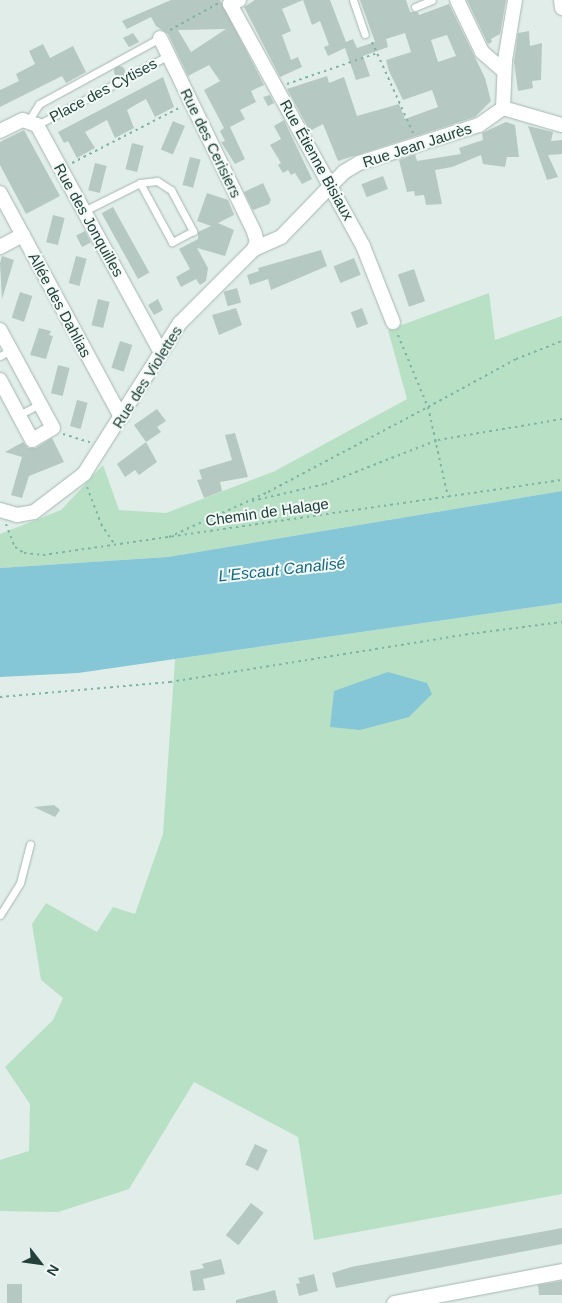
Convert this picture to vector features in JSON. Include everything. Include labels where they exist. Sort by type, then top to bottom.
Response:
[{"type":"street","points":[[457,0],[482,52],[504,71]]},
{"type":"street","points":[[515,0],[504,71],[503,108],[562,125]]},
{"type":"street","points":[[561,0],[562,8]]},
{"type":"street","name":"Rue Étienne Bisiaux","points":[[234,2],[277,88],[367,254],[393,322]]},
{"type":"street","name":"Rue des Cerisiers","points":[[160,38],[254,232],[257,241],[254,248]]},
{"type":"street","name":"Rue Jean Jaurès","points":[[331,185],[353,166],[479,125],[503,108]]},
{"type":"street","points":[[0,131],[21,120],[33,123]]},
{"type":"street","name":"Rue des Jonquilles","points":[[33,123],[61,169],[160,351]]},
{"type":"street","name":"Rue des Violettes","points":[[2,511],[23,516],[34,512],[82,476],[104,446],[160,351],[187,316],[254,248],[277,241],[331,185]]},
{"type":"street","name":"Allée des Dahlias","points":[[0,192],[121,416]]},
{"type":"street","points":[[0,247],[23,235]]},
{"type":"street","points":[[0,330],[5,353],[40,404],[53,428],[32,440],[0,380]]},
{"type":"street","points":[[394,1303],[562,1271]]},
{"type":"lane","points":[[353,0],[365,34]]},
{"type":"lane","points":[[415,7],[432,0]]},
{"type":"lane","name":"Place des Cytises","points":[[33,123],[39,104],[160,38]]},
{"type":"lane","name":"Place des Cytises","points":[[33,123],[169,55]]},
{"type":"lane","points":[[84,211],[140,183],[152,180],[167,186],[192,231],[172,242],[140,183]]},
{"type":"lane","points":[[19,415],[40,404]]},
{"type":"lane","points":[[0,915],[20,883],[30,844]]},
{"type":"path","points":[[160,38],[163,33],[222,1],[234,2]]},
{"type":"path","points":[[365,34],[377,53],[419,146]]},
{"type":"path","points":[[277,88],[377,53]]},
{"type":"path","points":[[61,169],[191,101]]},
{"type":"path","points":[[393,322],[428,407],[434,441],[448,497]]},
{"type":"path","points":[[166,538],[247,502],[516,359],[562,341]]},
{"type":"path","points":[[247,502],[325,484],[434,441],[562,419]]},
{"type":"path","points":[[53,428],[104,446]]},
{"type":"path","points":[[82,476],[100,524],[116,546]]},
{"type":"path","name":"Chemin de Halage","points":[[2,511],[12,544],[24,553],[43,556],[562,480]]},
{"type":"path","points":[[0,697],[179,680],[477,633],[561,623]]},
{"type":"green space","points":[[489,293],[495,340],[562,316],[562,491],[168,557],[0,568],[0,534],[61,510],[103,465],[119,510],[166,513],[275,471],[407,399],[388,330]]},
{"type":"green space","points":[[562,603],[562,1194],[314,1240],[298,1137],[194,1082],[129,1189],[58,1212],[0,1211],[0,1160],[29,1151],[30,1104],[5,1067],[53,1020],[63,998],[41,980],[32,924],[46,903],[97,932],[113,907],[135,914],[163,834],[175,659]]},
{"type":"water","name":"L'Escaut Canalisé","points":[[562,491],[562,603],[78,673],[0,677],[0,568],[168,557]]},
{"type":"water","points":[[388,672],[427,683],[432,694],[409,717],[360,730],[330,727],[334,691]]},
{"type":"building","points":[[171,0],[220,0],[264,85],[251,91],[256,102],[240,110],[245,119],[230,127],[245,159],[235,164],[221,142],[225,141],[220,131],[224,128],[204,90],[220,81],[209,65],[188,76],[168,34],[156,26],[151,17],[127,29],[122,21]],"holes":[[[226,29],[191,52],[178,30]]]},
{"type":"building","points":[[255,0],[303,0],[282,9],[291,31],[282,35],[291,60],[298,57],[302,67],[280,77],[244,7]]},
{"type":"building","points":[[303,0],[330,0],[346,42],[353,39],[357,48],[375,42],[360,0],[406,0],[410,12],[418,12],[419,15],[449,4],[485,78],[491,101],[475,117],[338,161],[323,124],[310,131],[287,89],[327,76],[329,83],[344,77],[357,116],[399,104],[405,119],[438,107],[432,90],[403,100],[389,71],[386,60],[411,52],[405,33],[386,39],[388,47],[363,56],[370,76],[356,80],[345,48],[328,56],[324,47],[329,45],[320,21],[312,25]],"holes":[[[447,35],[456,56],[438,62],[431,40]]]},
{"type":"building","points":[[467,0],[506,0],[500,34],[491,39],[492,42],[488,44]]},
{"type":"building","points":[[529,31],[530,46],[542,43],[541,80],[532,81],[533,88],[518,91],[514,62],[518,33]]},
{"type":"building","points":[[133,33],[139,42],[129,47],[123,38]]},
{"type":"building","points":[[43,44],[50,58],[73,46],[86,72],[66,83],[62,76],[0,107],[0,90],[19,81],[16,74],[35,64],[29,51]]},
{"type":"building","points":[[117,66],[121,66],[124,71],[123,75],[117,76],[114,73],[114,69]]},
{"type":"building","points":[[163,77],[174,107],[155,117],[146,99],[127,110],[134,128],[115,138],[107,120],[85,132],[95,148],[77,158],[68,141],[64,143],[58,132]]},
{"type":"building","points":[[270,95],[274,103],[268,106],[263,97]]},
{"type":"building","points":[[284,120],[312,179],[302,184],[295,173],[291,175],[288,170],[283,173],[278,165],[281,163],[270,145],[281,139],[274,126]]},
{"type":"building","points":[[173,121],[185,126],[173,155],[161,150]]},
{"type":"building","points":[[506,122],[515,125],[519,157],[507,157],[505,167],[483,164],[481,155],[452,167],[435,170],[442,204],[426,205],[424,195],[415,196],[414,191],[407,192],[399,160],[415,154],[417,161],[461,154],[459,148],[483,140],[482,133]]},
{"type":"building","points":[[528,126],[553,132],[551,141],[562,140],[562,154],[548,155],[558,177],[547,180]]},
{"type":"building","points":[[24,130],[60,196],[26,214],[0,165],[0,142]]},
{"type":"building","points":[[132,143],[144,146],[137,172],[125,169]]},
{"type":"building","points":[[190,157],[201,160],[193,188],[182,185]]},
{"type":"building","points":[[95,163],[107,166],[100,193],[88,190]]},
{"type":"building","points":[[383,176],[388,189],[367,197],[362,184]]},
{"type":"building","points":[[263,183],[271,200],[269,204],[253,210],[244,192]]},
{"type":"building","points":[[207,193],[228,200],[234,215],[218,223],[234,230],[225,256],[197,248],[208,268],[206,281],[200,285],[196,279],[181,287],[176,277],[190,269],[179,249],[198,239],[198,232],[211,226],[197,221]]},
{"type":"building","points":[[113,207],[149,273],[138,279],[102,213]]},
{"type":"building","points":[[53,215],[65,218],[58,245],[46,242]]},
{"type":"building","points":[[85,231],[91,243],[82,247],[76,236]]},
{"type":"building","points":[[321,250],[327,266],[271,290],[268,279],[250,285],[247,275],[259,271],[258,268]]},
{"type":"building","points":[[2,256],[14,260],[2,299],[0,263]]},
{"type":"building","points":[[76,256],[87,259],[79,286],[69,283]]},
{"type":"building","points":[[354,258],[361,275],[340,283],[334,266]]},
{"type":"building","points":[[414,269],[425,301],[409,307],[398,275]]},
{"type":"building","points":[[237,288],[241,302],[228,306],[224,292]]},
{"type":"building","points":[[20,292],[32,296],[24,322],[12,318]]},
{"type":"building","points":[[98,299],[110,302],[103,328],[91,325]]},
{"type":"building","points":[[158,299],[163,310],[154,315],[148,305]]},
{"type":"building","points":[[236,308],[242,325],[219,335],[212,315]]},
{"type":"building","points":[[362,308],[368,324],[357,328],[351,312]]},
{"type":"building","points":[[39,328],[51,331],[49,335],[53,336],[46,359],[30,355]]},
{"type":"building","points":[[120,341],[132,345],[124,372],[111,368]]},
{"type":"building","points":[[58,365],[70,368],[63,396],[51,393]]},
{"type":"building","points":[[77,400],[88,403],[81,429],[70,426]]},
{"type":"building","points":[[157,409],[166,421],[157,427],[161,432],[146,442],[134,425]]},
{"type":"building","points":[[235,433],[248,477],[220,482],[222,491],[204,498],[197,480],[202,479],[199,470],[232,460],[225,435]]},
{"type":"building","points":[[52,438],[64,462],[29,476],[22,498],[11,495],[22,457],[5,452],[23,442],[28,448],[36,448]]},
{"type":"building","points":[[146,442],[157,462],[139,475],[135,470],[125,477],[117,464]]},
{"type":"building","points":[[54,805],[60,810],[55,817],[34,807]]},
{"type":"building","points":[[255,1144],[268,1150],[258,1171],[245,1165]]},
{"type":"building","points":[[251,1203],[264,1213],[238,1245],[226,1235]]},
{"type":"building","points":[[562,1228],[562,1244],[336,1288],[332,1273],[351,1267]]},
{"type":"building","points":[[221,1259],[225,1274],[203,1279],[205,1290],[193,1291],[190,1271],[204,1268],[202,1264]]},
{"type":"building","points":[[314,1274],[318,1291],[299,1296],[296,1284],[300,1283],[298,1278]]},
{"type":"building","points":[[562,1281],[562,1295],[539,1295],[538,1285]]},
{"type":"building","points":[[7,1284],[22,1284],[22,1303],[7,1303]]},
{"type":"building","points":[[275,1290],[278,1303],[236,1303],[236,1300]]}]
